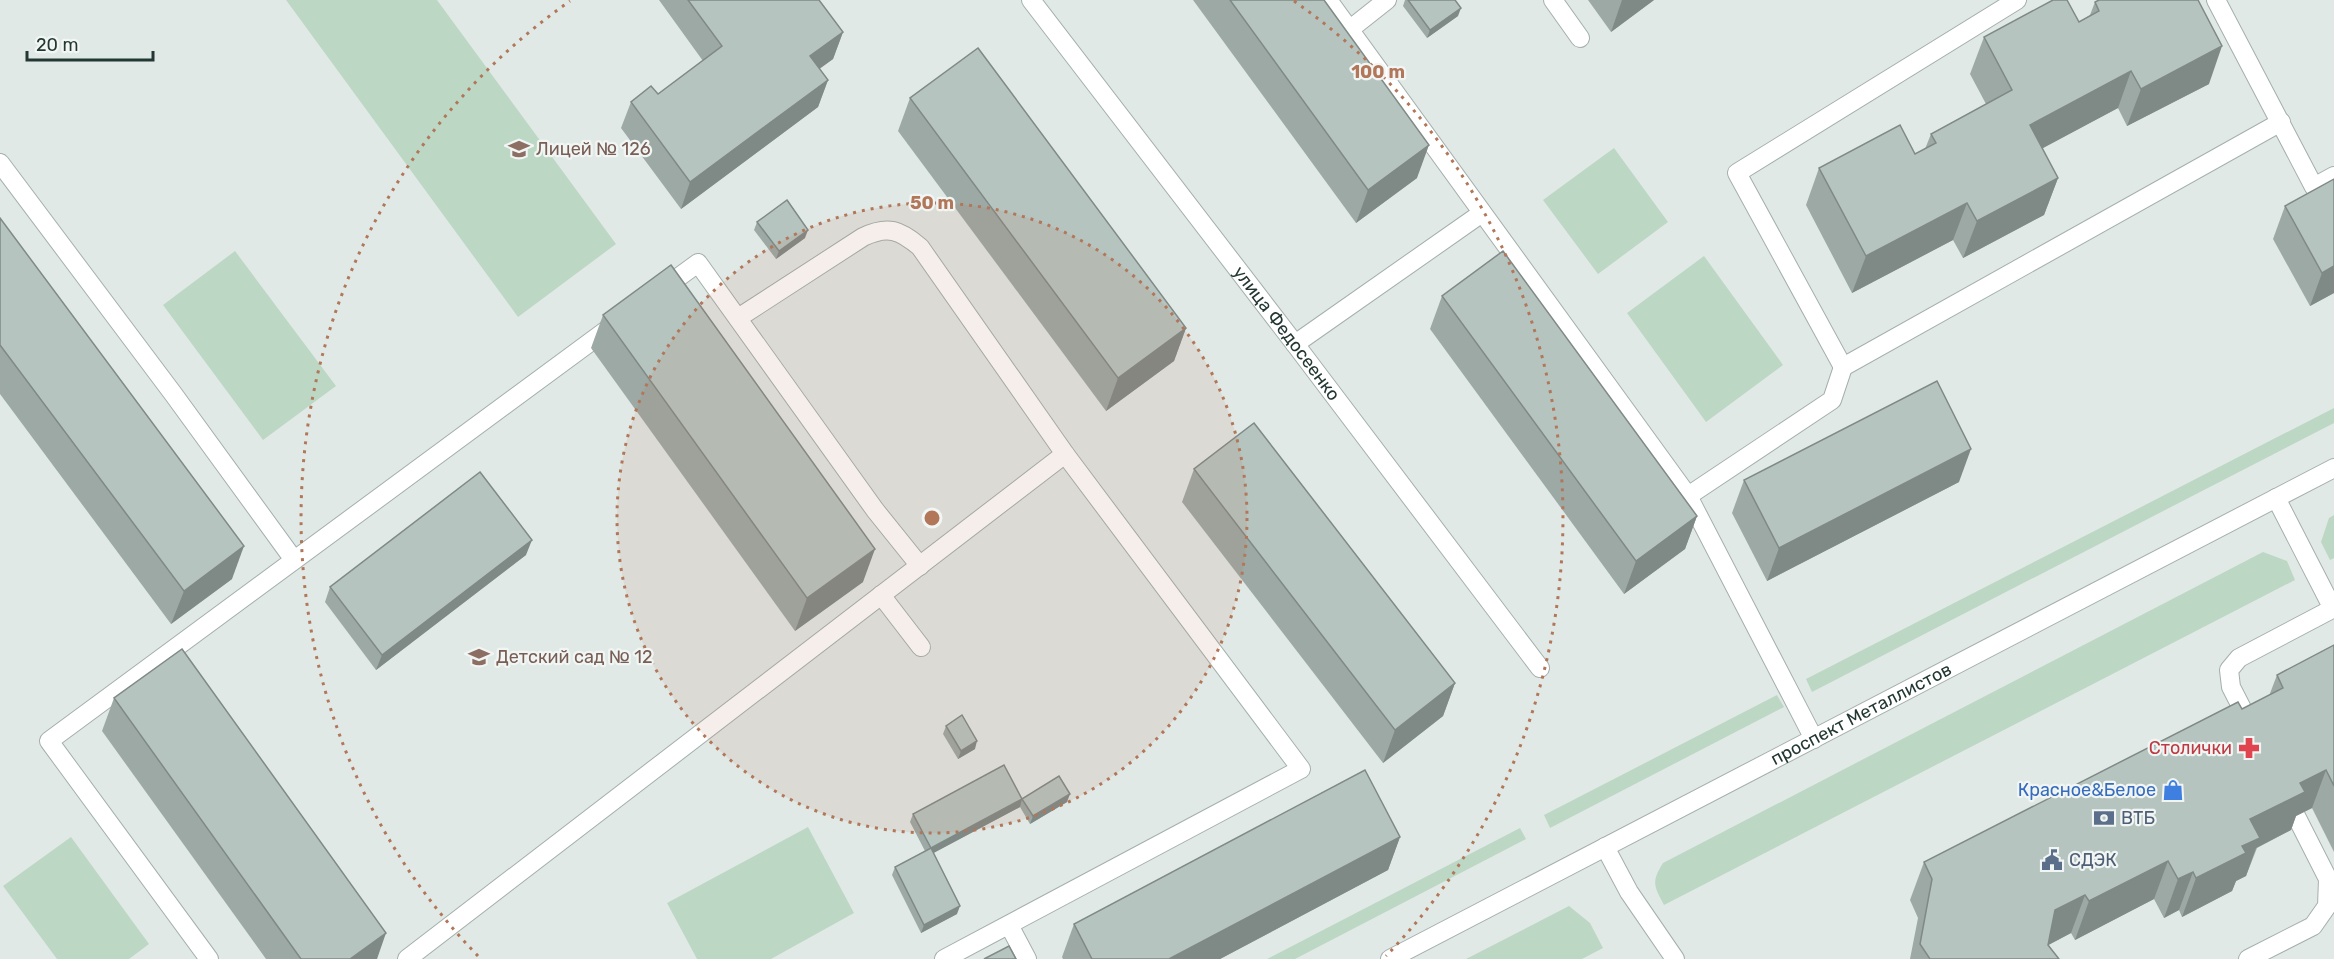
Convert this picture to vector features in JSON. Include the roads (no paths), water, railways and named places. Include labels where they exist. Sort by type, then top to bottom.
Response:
[{"type":"street","name":"улица Федосеенко","points":[[1031,0],[1295,344],[1539,668]]},
{"type":"street","points":[[1328,0],[1688,496],[1814,739]]},
{"type":"street","points":[[1349,30],[1387,0]]},
{"type":"street","points":[[1552,0],[1580,38]]},
{"type":"street","points":[[1843,367],[1737,173],[2017,0]]},
{"type":"street","points":[[2216,0],[2314,187],[2334,176]]},
{"type":"street","points":[[1688,496],[1832,400],[1843,367],[2281,122]]},
{"type":"street","points":[[0,163],[294,560]]},
{"type":"street","points":[[1295,344],[1482,213]]},
{"type":"street","points":[[738,318],[863,237],[877,230],[905,234],[920,247],[1065,454],[1302,769],[944,959]]},
{"type":"street","points":[[650,298],[698,263],[875,510],[920,566]]},
{"type":"street","points":[[209,959],[49,741],[631,312]]},
{"type":"street","points":[[407,959],[1065,454]]},
{"type":"street","name":"проспект Металлистов","points":[[1390,959],[2334,468]]},
{"type":"street","points":[[2255,734],[2231,687],[2229,670],[2240,658],[2334,609],[2276,498]]},
{"type":"street","points":[[881,595],[921,647]]},
{"type":"street","points":[[2248,959],[2313,926],[2327,906],[2328,879],[2296,816]]},
{"type":"street","points":[[1605,847],[1629,892],[1675,959]]},
{"type":"street","points":[[1009,925],[1027,959]]},
{"type":"place","name":"Лицей № 126","points":[[519,149]]},
{"type":"place","name":"Детский сад № 12","points":[[479,657]]},
{"type":"place","name":"Столички","points":[[2249,748]]},
{"type":"place","name":"Красное&Белое","points":[[2173,790]]},
{"type":"place","name":"ВТБ","points":[[2104,818]]},
{"type":"place","name":"СДЭК","points":[[2052,860]]}]
